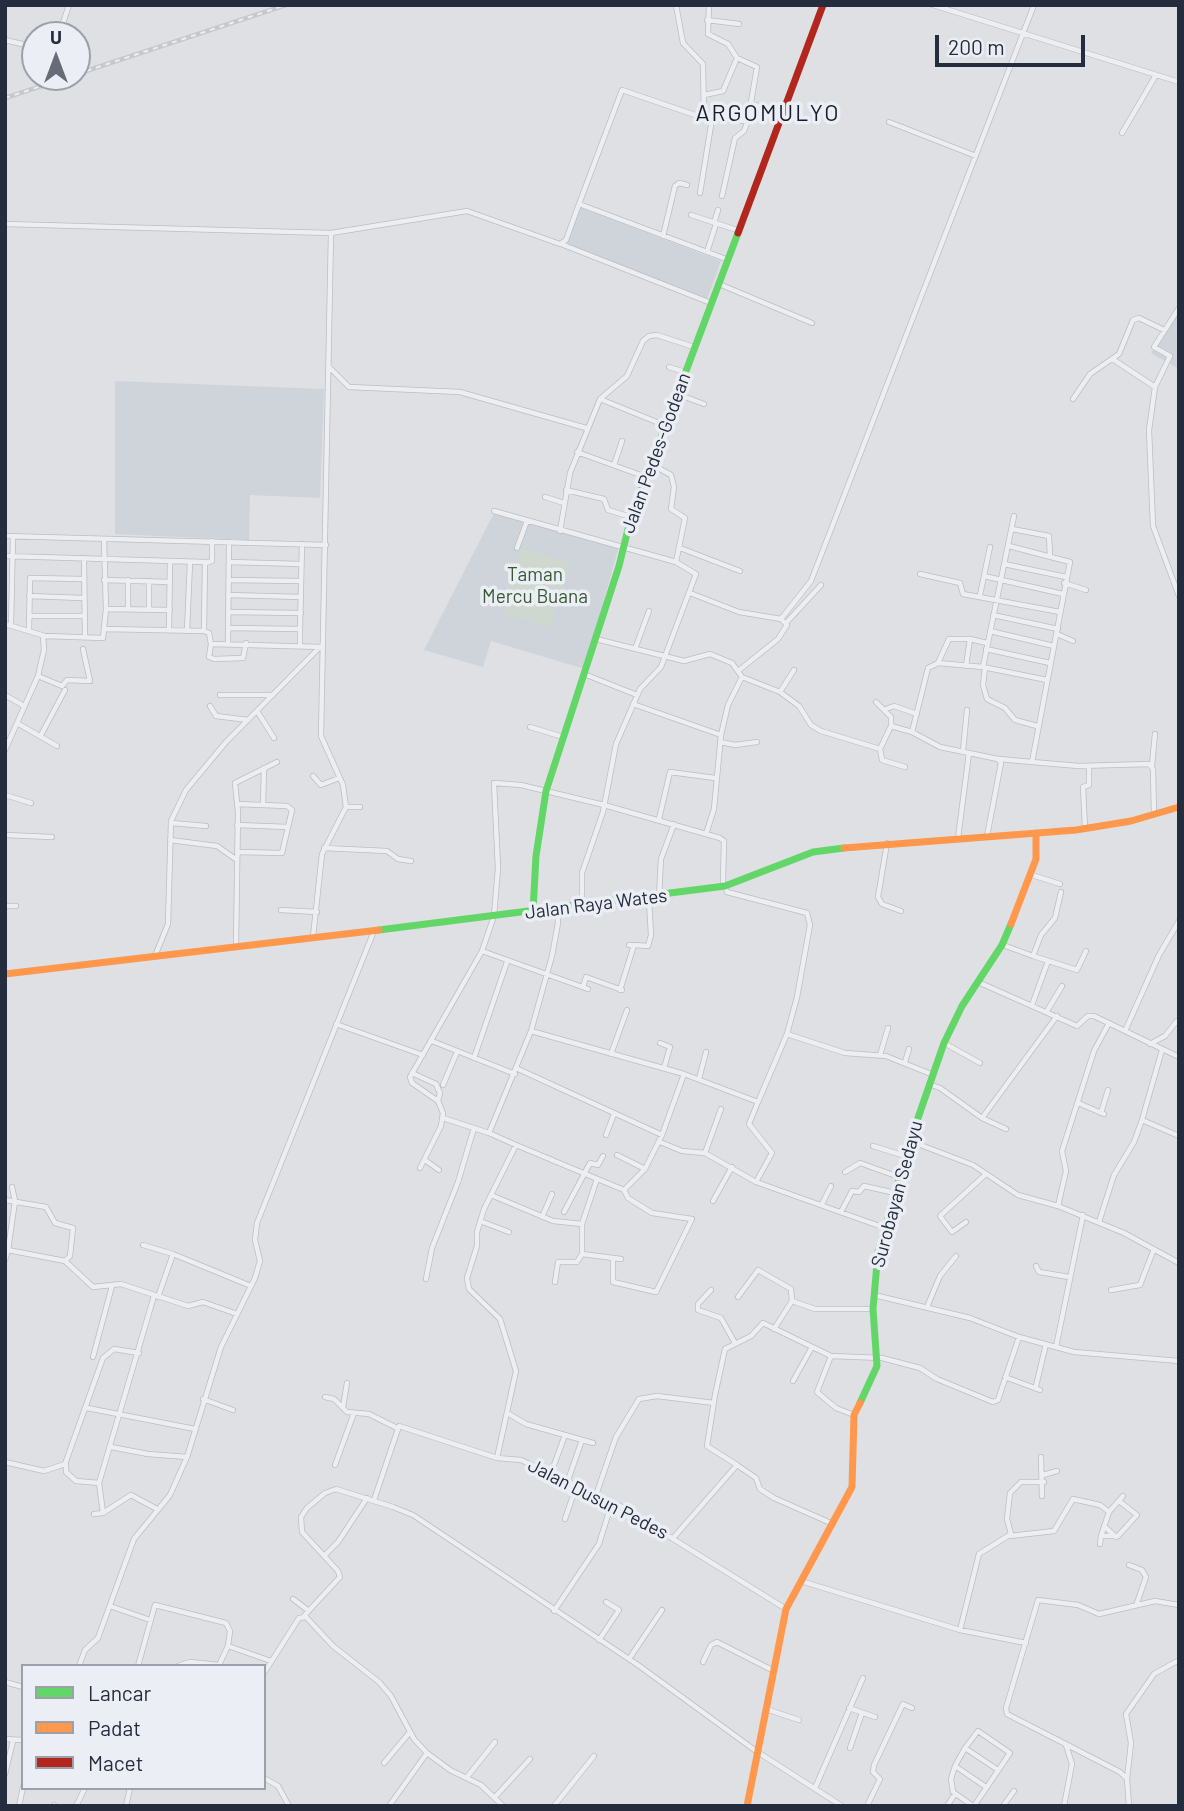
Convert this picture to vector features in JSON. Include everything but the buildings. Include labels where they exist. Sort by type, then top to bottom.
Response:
[{"type":"main road","name":"Jalan Pedes-Godean","points":[[533,911],[536,856],[546,792],[623,550],[631,517],[823,5]]},
{"type":"main road","name":"Jalan Raya Wates","points":[[5,974],[659,897],[724,886],[813,852],[887,842],[1086,829],[1179,807]]},
{"type":"main road","name":"Surobayan Sedayu","points":[[747,1806],[786,1609],[834,1524],[853,1482],[854,1415],[875,1372],[878,1358],[873,1309],[878,1252],[910,1141],[931,1074],[944,1043],[1002,945],[1032,874],[1036,833]]},
{"type":"street","points":[[676,5],[683,43],[703,64],[704,118]]},
{"type":"street","points":[[709,5],[708,34],[728,44],[737,58],[756,65],[747,121],[744,131],[735,138],[722,197]]},
{"type":"street","points":[[933,5],[1179,82]]},
{"type":"street","points":[[780,620],[804,593],[817,566],[1034,5]]},
{"type":"street","points":[[707,20],[739,24]]},
{"type":"street","points":[[704,95],[723,91],[737,58]]},
{"type":"street","points":[[1122,133],[1156,75]]},
{"type":"street","points":[[560,244],[566,240],[622,90],[704,118],[747,121]]},
{"type":"street","points":[[751,104],[782,112]]},
{"type":"street","points":[[700,193],[712,119]]},
{"type":"street","points":[[889,122],[976,156]]},
{"type":"street","points":[[663,236],[674,186],[679,183],[687,185]]},
{"type":"street","points":[[579,204],[726,259]]},
{"type":"street","points":[[5,223],[331,233],[467,211],[711,303]]},
{"type":"street","points":[[707,252],[718,211]]},
{"type":"street","points":[[691,215],[737,230]]},
{"type":"street","points":[[313,937],[324,848],[346,807],[339,778],[321,736],[331,233]]},
{"type":"street","points":[[718,284],[812,323]]},
{"type":"street","points":[[1179,308],[1154,347],[1170,356],[1154,387],[1149,429],[1153,470],[1153,526],[1179,596]]},
{"type":"street","points":[[1073,399],[1088,376],[1114,360],[1123,347],[1133,320],[1139,318],[1164,330]]},
{"type":"street","points":[[560,531],[566,490],[586,428],[600,399],[627,376],[643,341],[649,336],[657,335],[694,347]]},
{"type":"street","points":[[1114,360],[1154,387]]},
{"type":"street","points":[[668,367],[685,372]]},
{"type":"street","points":[[330,368],[349,387],[460,392],[586,428]]},
{"type":"street","points":[[676,394],[704,404]]},
{"type":"street","points":[[600,399],[664,425]]},
{"type":"street","points":[[614,465],[622,441]]},
{"type":"street","points":[[578,453],[646,477]]},
{"type":"street","points":[[651,463],[671,475],[674,487],[671,509],[685,518],[676,562]]},
{"type":"street","points":[[566,490],[604,499],[608,510],[631,517]]},
{"type":"street","points":[[545,497],[564,503]]},
{"type":"street","points":[[494,511],[623,550],[676,562],[696,573],[665,656],[657,673],[637,695],[616,744],[604,805],[582,873],[582,905]]},
{"type":"street","points":[[1014,516],[987,646],[983,684],[990,703],[1005,708],[1017,722],[1037,726]]},
{"type":"street","points":[[517,548],[527,522]]},
{"type":"street","points":[[1012,528],[1049,536],[1049,555]]},
{"type":"street","points":[[5,536],[326,545]]},
{"type":"street","points":[[13,537],[13,556],[8,573],[8,624],[43,636],[85,638],[103,638],[105,629],[104,538]]},
{"type":"street","points":[[5,556],[206,563],[212,561],[212,541]]},
{"type":"street","points":[[228,643],[229,541]]},
{"type":"street","points":[[300,646],[302,544]]},
{"type":"street","points":[[1009,546],[1070,560],[1032,762]]},
{"type":"street","points":[[980,595],[990,547]]},
{"type":"street","points":[[680,548],[740,571]]},
{"type":"street","points":[[84,558],[82,598],[85,638]]},
{"type":"street","points":[[169,631],[170,561]]},
{"type":"street","points":[[187,631],[190,562]]},
{"type":"street","points":[[229,562],[302,564]]},
{"type":"street","points":[[204,631],[206,563]]},
{"type":"street","points":[[1004,564],[1065,580],[1086,590]]},
{"type":"street","points":[[920,574],[960,583],[961,593],[1060,612]]},
{"type":"street","points":[[984,576],[1062,594]]},
{"type":"street","points":[[29,630],[31,578],[82,579]]},
{"type":"street","points":[[104,580],[170,582]]},
{"type":"street","points":[[128,580],[128,609]]},
{"type":"street","points":[[229,580],[301,581]]},
{"type":"street","points":[[149,581],[149,609]]},
{"type":"street","points":[[786,622],[821,585]]},
{"type":"street","points":[[690,593],[739,612],[786,622]]},
{"type":"street","points":[[228,594],[301,597]]},
{"type":"street","points":[[29,596],[82,598]]},
{"type":"street","points":[[106,609],[170,610]]},
{"type":"street","points":[[635,649],[649,611]]},
{"type":"street","points":[[228,612],[301,613]]},
{"type":"street","points":[[993,615],[1057,631],[1073,641]]},
{"type":"street","points":[[29,616],[85,616]]},
{"type":"street","points":[[738,671],[778,639],[787,628],[786,622]]},
{"type":"street","points":[[228,628],[300,629]]},
{"type":"street","points":[[105,629],[204,631],[209,633],[209,657],[214,659],[243,658],[246,643]]},
{"type":"street","points":[[990,631],[1054,646]]},
{"type":"street","points":[[5,750],[38,676],[44,650],[43,636]]},
{"type":"street","points":[[595,639],[684,662],[710,654],[732,663],[742,677],[779,692],[799,706],[807,719],[821,731],[880,749]]},
{"type":"street","points":[[938,663],[949,639],[970,639],[1050,663]]},
{"type":"street","points":[[966,666],[970,639]]},
{"type":"street","points":[[211,644],[321,647]]},
{"type":"street","points":[[155,956],[168,924],[171,823],[186,790],[248,720],[321,647]]},
{"type":"street","points":[[38,676],[62,686],[67,680],[90,681],[83,649]]},
{"type":"street","points":[[912,732],[928,668],[938,663],[984,668],[1047,680]]},
{"type":"street","points":[[779,692],[794,670]]},
{"type":"street","points":[[583,674],[637,695]]},
{"type":"street","points":[[706,834],[714,809],[721,735],[728,705],[742,677]]},
{"type":"street","points":[[41,736],[65,690]]},
{"type":"street","points":[[5,695],[24,706]]},
{"type":"street","points":[[220,695],[273,695]]},
{"type":"street","points":[[876,702],[886,709],[891,726],[880,749],[882,760],[905,767]]},
{"type":"street","points":[[633,704],[721,735]]},
{"type":"street","points":[[210,706],[216,716],[248,720]]},
{"type":"street","points":[[886,709],[894,706],[917,714]]},
{"type":"street","points":[[958,838],[967,710]]},
{"type":"street","points":[[257,711],[274,738]]},
{"type":"street","points":[[17,723],[57,746]]},
{"type":"street","points":[[891,726],[912,732],[940,747],[998,759],[1089,766],[1145,762],[1152,766]]},
{"type":"street","points":[[530,727],[563,737]]},
{"type":"street","points":[[1154,815],[1152,766],[1155,734]]},
{"type":"street","points":[[720,742],[736,745],[757,742]]},
{"type":"street","points":[[987,836],[1001,763],[998,759]]},
{"type":"street","points":[[236,946],[236,782],[277,762]]},
{"type":"street","points":[[1086,829],[1083,787],[1089,785],[1089,766]]},
{"type":"street","points":[[263,805],[264,768]]},
{"type":"street","points":[[659,818],[670,772],[715,778]]},
{"type":"street","points":[[313,776],[321,785],[339,778]]},
{"type":"street","points":[[438,1101],[412,1083],[412,1073],[482,951],[494,916],[498,856],[493,784],[521,785],[659,818],[724,841],[724,886],[730,893],[807,913],[810,925],[787,1034],[749,1124],[772,1153],[756,1182]]},
{"type":"street","points":[[5,795],[31,803]]},
{"type":"street","points":[[237,804],[291,807],[282,853],[237,852]]},
{"type":"street","points":[[346,807],[360,807]]},
{"type":"street","points":[[171,823],[206,826]]},
{"type":"street","points":[[659,897],[661,859],[674,824]]},
{"type":"street","points":[[237,825],[288,827]]},
{"type":"street","points":[[5,835],[52,837]]},
{"type":"street","points":[[170,840],[217,846],[237,860]]},
{"type":"street","points":[[887,842],[878,897],[883,904],[901,911]]},
{"type":"street","points":[[324,848],[387,852],[398,859],[411,861]]},
{"type":"street","points":[[1032,874],[1060,884]]},
{"type":"street","points":[[1034,956],[1041,935],[1055,918],[1061,892]]},
{"type":"street","points":[[482,951],[585,988],[586,977],[622,990],[632,945],[648,946],[648,936],[651,935],[649,898]]},
{"type":"street","points":[[5,906],[16,906]]},
{"type":"street","points":[[489,1133],[517,1072],[531,1031],[558,923],[557,908]]},
{"type":"street","points":[[281,910],[317,912]]},
{"type":"street","points":[[1125,1031],[1159,955],[1179,921]]},
{"type":"street","points":[[80,1664],[85,1650],[98,1638],[134,1539],[174,1489],[187,1457],[221,1348],[260,1261],[255,1240],[257,1223],[374,930]]},
{"type":"street","points":[[1002,945],[1077,970],[1086,951]]},
{"type":"street","points":[[1032,1004],[1048,961]]},
{"type":"street","points":[[474,1058],[508,962]]},
{"type":"street","points":[[978,982],[1077,1026],[1092,1015],[1179,1057]]},
{"type":"street","points":[[1047,1011],[1062,986]]},
{"type":"street","points":[[611,1054],[626,1010]]},
{"type":"street","points":[[982,1118],[1057,1016]]},
{"type":"street","points":[[1149,1044],[1165,1036],[1177,1021]]},
{"type":"street","points":[[1058,1206],[1066,1171],[1062,1154],[1094,1051],[1109,1023]]},
{"type":"street","points":[[336,1024],[423,1055]]},
{"type":"street","points":[[880,1055],[888,1028]]},
{"type":"street","points":[[531,1031],[684,1074],[758,1102]]},
{"type":"street","points":[[787,1034],[845,1053],[880,1055],[905,1062],[931,1074]]},
{"type":"street","points":[[432,1041],[517,1072],[662,1135]]},
{"type":"street","points":[[660,1042],[670,1047],[664,1068]]},
{"type":"street","points":[[944,1043],[980,1063]]},
{"type":"street","points":[[905,1062],[909,1049]]},
{"type":"street","points":[[1099,1222],[1114,1175],[1134,1142],[1162,1050]]},
{"type":"street","points":[[443,1085],[457,1052]]},
{"type":"street","points":[[699,1079],[706,1052]]},
{"type":"street","points":[[412,1073],[436,1083],[440,1088],[438,1101],[443,1118],[420,1168]]},
{"type":"street","points":[[624,1191],[645,1169],[660,1142],[684,1074]]},
{"type":"street","points":[[928,1084],[940,1088],[982,1118],[1006,1129]]},
{"type":"street","points":[[1078,1104],[1102,1113],[1108,1090]]},
{"type":"street","points":[[705,1153],[721,1109]]},
{"type":"street","points":[[606,1135],[614,1114]]},
{"type":"street","points":[[443,1118],[489,1133],[624,1191],[626,1197],[647,1211],[692,1219],[656,1292],[613,1282],[613,1258]]},
{"type":"street","points":[[1142,1120],[1179,1136]]},
{"type":"street","points":[[426,1279],[432,1248],[474,1128]]},
{"type":"street","points":[[910,1141],[969,1163],[1018,1195],[1083,1215],[1179,1263]]},
{"type":"street","points":[[660,1142],[682,1151],[705,1153],[756,1182],[885,1227]]},
{"type":"street","points":[[497,1458],[509,1414],[516,1376],[515,1365],[498,1315],[467,1284],[480,1221],[516,1145]]},
{"type":"street","points":[[873,1146],[884,1153],[906,1157]]},
{"type":"street","points":[[617,1155],[645,1169]]},
{"type":"street","points":[[564,1212],[590,1163],[598,1165],[603,1156]]},
{"type":"street","points":[[425,1160],[439,1170]]},
{"type":"street","points":[[881,1162],[880,1168],[900,1176]]},
{"type":"street","points":[[845,1172],[860,1163],[900,1176]]},
{"type":"street","points":[[713,1201],[732,1167]]},
{"type":"street","points":[[966,1222],[952,1232],[940,1216],[986,1174]]},
{"type":"street","points":[[555,1282],[558,1262],[577,1262],[582,1255],[582,1224],[597,1179]]},
{"type":"street","points":[[822,1203],[831,1186]]},
{"type":"street","points":[[841,1212],[852,1191],[859,1192],[864,1186],[896,1194]]},
{"type":"street","points":[[5,1260],[15,1201],[12,1187]]},
{"type":"street","points":[[542,1217],[552,1194]]},
{"type":"street","points":[[491,1195],[542,1217],[582,1224]]},
{"type":"street","points":[[5,1200],[46,1207],[55,1223],[71,1226],[70,1255],[65,1261]]},
{"type":"street","points":[[1056,1347],[1083,1215]]},
{"type":"street","points":[[480,1221],[509,1232]]},
{"type":"street","points":[[143,1244],[251,1286]]},
{"type":"street","points":[[8,1250],[65,1261],[93,1287],[105,1288],[121,1284],[188,1306],[206,1302],[237,1314]]},
{"type":"street","points":[[1111,1290],[1140,1285],[1154,1250]]},
{"type":"street","points":[[103,1513],[99,1483],[156,1296],[173,1254]]},
{"type":"street","points":[[582,1255],[621,1258]]},
{"type":"street","points":[[928,1307],[940,1276],[956,1256]]},
{"type":"street","points":[[1036,1266],[1039,1272],[1069,1277]]},
{"type":"street","points":[[737,1297],[758,1270],[791,1289],[792,1301],[774,1329]]},
{"type":"street","points":[[93,1357],[113,1285]]},
{"type":"street","points":[[710,1290],[698,1304],[698,1310],[721,1318],[735,1343]]},
{"type":"street","points":[[874,1295],[971,1318],[1019,1337],[1056,1347],[1136,1359],[1179,1361]]},
{"type":"street","points":[[792,1301],[816,1309],[873,1309]]},
{"type":"street","points":[[834,1524],[774,1498],[760,1489],[755,1478],[707,1446],[724,1353],[735,1343],[751,1336],[763,1323],[831,1356],[878,1358],[920,1368],[937,1380],[993,1402],[998,1400],[1019,1337]]},
{"type":"street","points":[[1029,1396],[1036,1388],[1046,1344]]},
{"type":"street","points":[[793,1381],[812,1347]]},
{"type":"street","points":[[99,1483],[76,1481],[66,1472],[66,1463],[107,1353],[122,1348],[139,1353]]},
{"type":"street","points":[[831,1356],[817,1392],[836,1408],[854,1415]]},
{"type":"street","points":[[1005,1377],[1036,1388]]},
{"type":"street","points":[[343,1408],[347,1383]]},
{"type":"street","points":[[596,1495],[616,1437],[639,1399],[657,1396],[714,1403]]},
{"type":"street","name":"Jalan Dusun Pedes","points":[[325,1397],[334,1399],[343,1408],[354,1413],[369,1415],[397,1428],[401,1426],[497,1458],[521,1460],[612,1502],[674,1537],[786,1609]]},
{"type":"street","points":[[203,1399],[233,1410]]},
{"type":"street","points":[[86,1408],[119,1417],[195,1429]]},
{"type":"street","points":[[335,1465],[354,1413]]},
{"type":"street","points":[[509,1414],[526,1424],[593,1443]]},
{"type":"street","points":[[374,1500],[397,1428]]},
{"type":"street","points":[[551,1476],[565,1435]]},
{"type":"street","points":[[567,1483],[582,1440]]},
{"type":"street","points":[[111,1447],[148,1454],[187,1457]]},
{"type":"street","points":[[1041,1457],[1044,1475],[1042,1496]]},
{"type":"street","points":[[5,1462],[44,1471],[66,1463]]},
{"type":"street","points":[[674,1537],[737,1465]]},
{"type":"street","points":[[1044,1475],[1057,1471]]},
{"type":"street","points":[[1010,1536],[1007,1519],[1010,1493],[1021,1482],[1044,1482]]},
{"type":"street","points":[[565,1519],[576,1487]]},
{"type":"street","points":[[266,1670],[303,1617],[340,1577],[338,1571],[302,1532],[301,1517],[307,1508],[330,1489],[374,1500],[413,1515],[629,1659],[757,1751],[842,1806]]},
{"type":"street","points":[[94,1514],[103,1513],[131,1495],[157,1509]]},
{"type":"street","points":[[324,1556],[338,1542],[367,1498]]},
{"type":"street","points":[[1100,1544],[1103,1525],[1121,1498],[1137,1515],[1116,1537]]},
{"type":"street","points":[[960,1630],[978,1554],[1010,1536],[1054,1531],[1073,1499],[1100,1504],[1110,1512]]},
{"type":"street","points":[[554,1611],[598,1544],[612,1502]]},
{"type":"street","points":[[1103,1525],[1116,1537]]},
{"type":"street","points":[[1101,1536],[1116,1537]]},
{"type":"street","points":[[1129,1565],[1142,1570],[1146,1577],[1136,1604]]},
{"type":"street","points":[[801,1581],[960,1630],[1026,1643]]},
{"type":"street","points":[[293,1599],[309,1611]]},
{"type":"street","points":[[1127,1779],[1119,1772],[1006,1711],[1039,1599],[1078,1605],[1099,1614],[1160,1601],[1179,1605]]},
{"type":"street","points":[[599,1640],[619,1610],[607,1602]]},
{"type":"street","points":[[139,1664],[155,1605],[226,1623],[230,1631],[228,1646],[219,1664]]},
{"type":"street","points":[[110,1606],[150,1620]]},
{"type":"street","points":[[629,1659],[662,1610]]},
{"type":"street","points":[[303,1617],[333,1647],[379,1682],[391,1696],[410,1731],[427,1753],[450,1770],[467,1777],[503,1806]]},
{"type":"street","points":[[703,1662],[711,1645],[717,1642],[772,1670]]},
{"type":"street","points":[[228,1646],[271,1661]]},
{"type":"street","points":[[1129,1806],[1127,1779],[1131,1743],[1126,1714],[1154,1674],[1179,1660]]},
{"type":"street","points":[[182,1664],[208,1664]]},
{"type":"street","points":[[815,1788],[863,1678]]},
{"type":"street","points":[[867,1806],[880,1779],[873,1771],[880,1753],[903,1704],[912,1708]]},
{"type":"street","points":[[765,1708],[799,1720]]},
{"type":"street","points":[[849,1708],[875,1717]]},
{"type":"street","points":[[850,1748],[862,1713]]},
{"type":"street","points":[[384,1763],[410,1731]]},
{"type":"street","points":[[978,1731],[1010,1753],[973,1806],[955,1794],[951,1780],[955,1766],[978,1731]]},
{"type":"street","points":[[5,1739],[21,1740]]},
{"type":"street","points":[[5,1774],[13,1741]]},
{"type":"street","points":[[467,1777],[495,1742]]},
{"type":"street","points":[[1065,1806],[1072,1764],[1066,1745]]},
{"type":"street","points":[[965,1748],[998,1770]]},
{"type":"street","points":[[389,1806],[427,1753]]},
{"type":"street","points":[[554,1806],[594,1756]]},
{"type":"street","points":[[495,1797],[530,1759]]},
{"type":"street","points":[[955,1766],[986,1787]]},
{"type":"street","points":[[266,1779],[278,1786],[288,1804]]},
{"type":"street","points":[[76,1806],[84,1790]]},
{"type":"street","points":[[1003,1806],[1014,1791]]},
{"type":"street","points":[[947,1806],[955,1794]]},
{"type":"shaded area","points":[[579,207],[721,261],[707,299],[566,245]]},
{"type":"shaded area","points":[[1179,310],[1179,369],[1151,353]]},
{"type":"shaded area","points":[[115,381],[324,389],[320,498],[250,495],[249,540],[115,534]]},
{"type":"shaded area","points":[[494,513],[619,546],[585,669],[491,641],[483,667],[424,650]]},
{"type":"green space","name":"Taman Mercu Buana","points":[[521,548],[571,563],[551,628],[504,614],[508,578]]},
{"type":"railway","points":[[91,69],[286,5]]},
{"type":"railway","points":[[5,98],[26,91]]},
{"type":"traffic: fast","points":[[533,911],[536,856],[546,791],[619,566],[631,517],[738,233]]},
{"type":"traffic: fast","points":[[379,930],[725,886],[813,852],[844,848]]},
{"type":"traffic: fast","points":[[860,1403],[877,1366],[873,1309],[878,1252],[910,1141],[944,1043],[962,1006],[1002,945],[1011,924]]},
{"type":"traffic: slow","points":[[844,848],[1076,830],[1131,821],[1179,807]]},
{"type":"traffic: slow","points":[[1011,924],[1036,859],[1036,833]]},
{"type":"traffic: slow","points":[[5,974],[379,930]]},
{"type":"traffic: slow","points":[[747,1806],[786,1609],[852,1487],[854,1415],[860,1403]]},
{"type":"traffic: jam","points":[[738,233],[823,5]]},
{"type":"district","name":"ARGOMULYO","points":[[768,113]]}]
